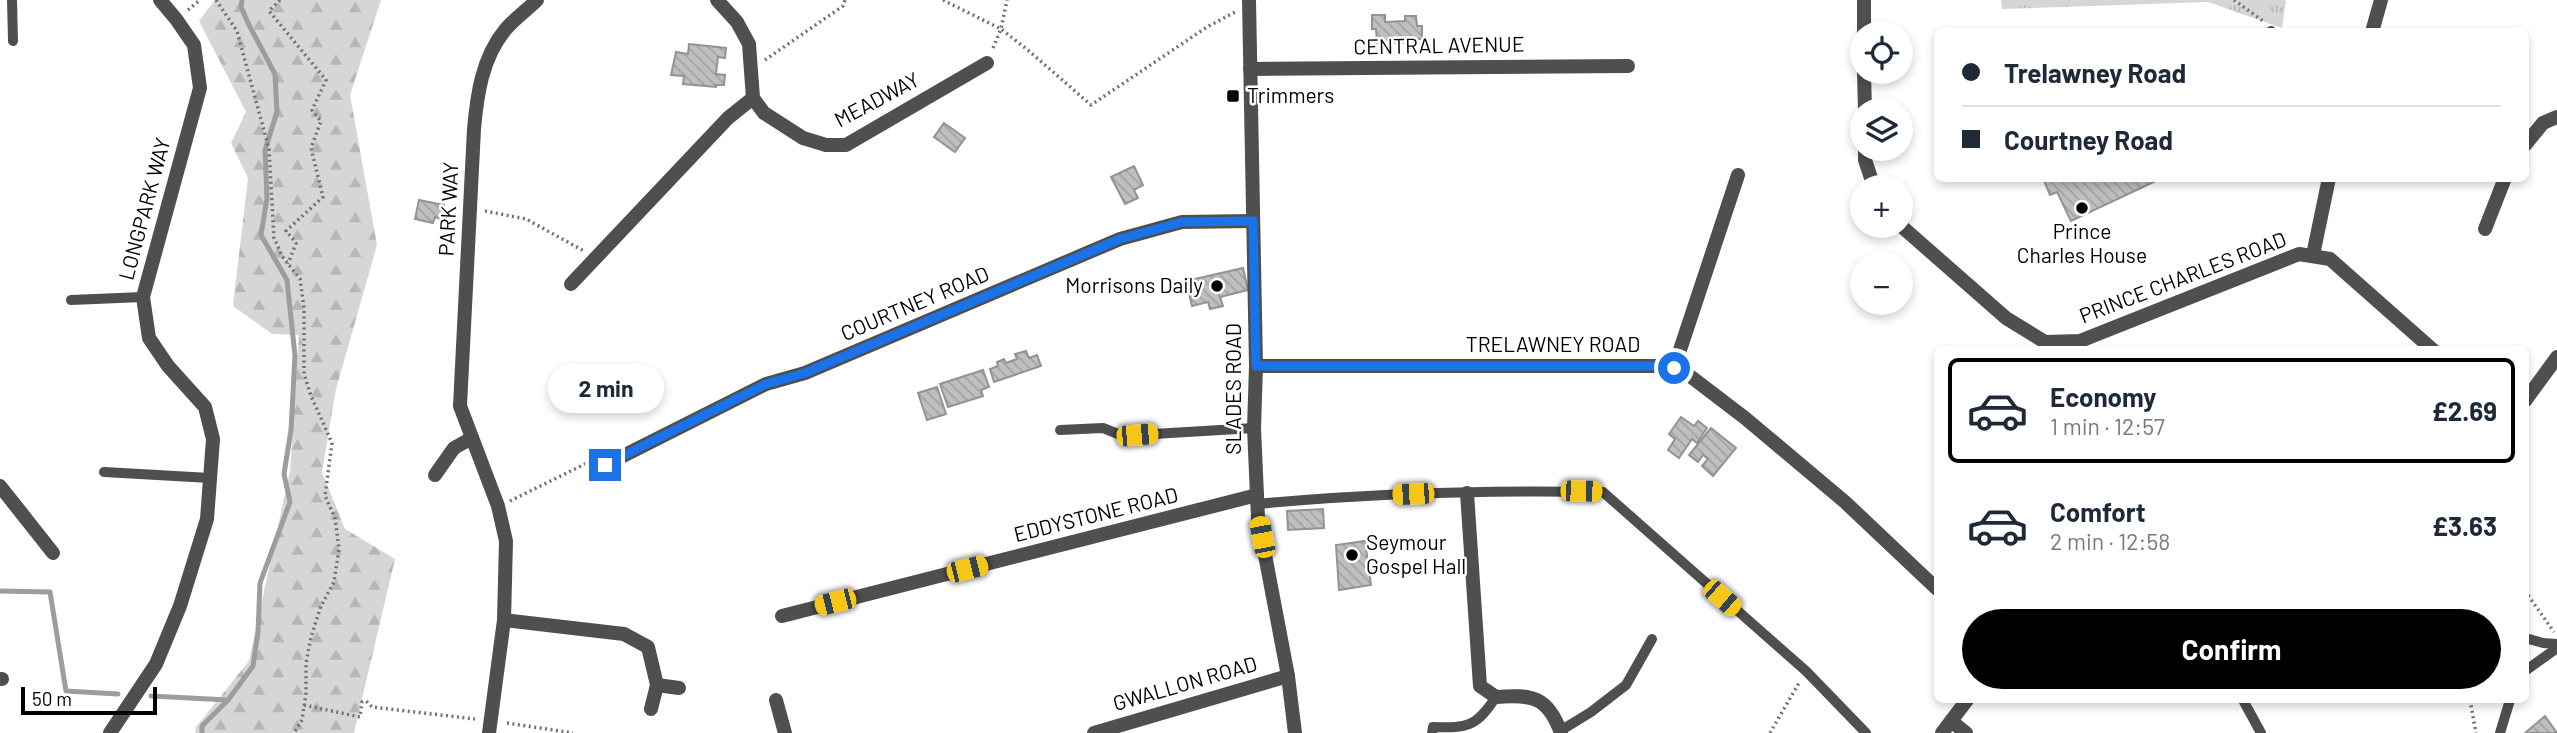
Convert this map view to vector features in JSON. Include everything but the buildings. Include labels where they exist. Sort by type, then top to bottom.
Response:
[{"type":"street","name":"LONGPARK WAY","points":[[110,733],[156,664],[180,606],[207,519],[213,439],[205,407],[168,366],[149,338],[143,297],[200,88],[194,45],[160,0]]},
{"type":"street","name":"PARK WAY","points":[[489,727],[504,620],[506,541],[498,506],[460,406],[470,208],[478,90],[489,57],[504,31],[537,0]]},
{"type":"street","points":[[571,284],[728,118],[753,98],[749,44],[737,22],[717,0]]},
{"type":"street","points":[[1864,0],[1864,21]]},
{"type":"street","points":[[2373,28],[2381,0]]},
{"type":"street","name":"SLADES ROAD","points":[[1249,2],[1257,500],[1288,676],[1295,733]]},
{"type":"street","name":"MEADWAY","points":[[753,98],[764,113],[803,138],[826,145],[846,145],[987,63]]},
{"type":"street","name":"CENTRAL AVENUE","points":[[1250,69],[1628,65]]},
{"type":"street","points":[[2529,140],[2543,123],[2557,117]]},
{"type":"street","points":[[1674,368],[1738,175]]},
{"type":"street","points":[[2328,182],[2313,255],[2330,259],[2428,346]]},
{"type":"street","points":[[2484,229],[2503,182]]},
{"type":"street","name":"COURTNEY ROAD","points":[[605,465],[766,384],[805,373],[1120,239],[1182,222],[1253,221]]},
{"type":"street","name":"PRINCE CHARLES ROAD","points":[[1913,236],[2006,318],[2045,346],[2080,341],[2299,254],[2313,255]]},
{"type":"street","points":[[2529,396],[2557,357]]},
{"type":"street","name":"TRELAWNEY ROAD","points":[[1256,366],[1674,368],[1690,376],[1745,418],[1845,502],[1934,586]]},
{"type":"street","points":[[435,475],[454,447],[472,438]]},
{"type":"street","points":[[0,486],[53,554]]},
{"type":"street","points":[[1467,493],[1480,686],[1496,697],[1516,695],[1547,704],[1560,732]]},
{"type":"street","name":"EDDYSTONE ROAD","points":[[782,616],[1257,500]]},
{"type":"street","points":[[504,620],[624,634],[648,647],[657,685],[651,709]]},
{"type":"street","name":"GWALLON ROAD","points":[[1096,733],[1288,676]]},
{"type":"street","points":[[657,685],[679,688]]},
{"type":"street","points":[[776,700],[785,733]]},
{"type":"street","points":[[1965,703],[1947,727],[1966,733]]},
{"type":"lane","points":[[12,0],[13,41]]},
{"type":"lane","points":[[71,300],[143,297]]},
{"type":"lane","points":[[1060,430],[1103,428],[1118,434],[1137,435],[1254,428]]},
{"type":"lane","points":[[104,472],[210,478]]},
{"type":"lane","points":[[1257,500],[1467,493],[1603,492],[1806,671],[1866,733]]},
{"type":"lane","points":[[1560,732],[1626,685],[1652,639]]},
{"type":"lane","points":[[2529,639],[2557,646]]},
{"type":"lane","points":[[2529,668],[2557,646]]},
{"type":"lane","points":[[1432,733],[1433,727],[1462,728],[1473,722],[1483,716],[1496,697]]},
{"type":"lane","points":[[2246,703],[2261,733]]},
{"type":"lane","points":[[2500,733],[2509,703]]},
{"type":"path","points":[[216,0],[237,31],[269,149],[274,238],[282,256],[300,279],[304,308],[304,374],[332,443],[324,496],[335,519],[339,549],[334,582],[321,606],[311,636],[302,720],[294,733]]},
{"type":"path","points":[[280,0],[269,11],[326,80],[312,110],[321,121],[311,148],[323,197],[286,231],[296,243],[288,264]]},
{"type":"path","points":[[751,70],[843,6],[845,0]]},
{"type":"path","points":[[943,0],[1000,29],[1030,51],[1091,105],[1249,2]]},
{"type":"path","points":[[987,63],[1000,29],[1007,0]]},
{"type":"path","points":[[2234,0],[2260,18],[2268,28]]},
{"type":"path","points":[[470,208],[526,219],[595,257]]},
{"type":"path","points":[[498,506],[595,459],[605,465]]},
{"type":"path","points":[[2529,597],[2557,636]]},
{"type":"path","points":[[1770,733],[1806,671]]},
{"type":"path","points":[[304,705],[360,717],[362,702],[366,702],[372,707],[489,727],[573,733]]},
{"type":"path","points":[[2471,703],[2476,733]]},
{"type":"green space","points":[[215,0],[381,0],[350,95],[377,245],[336,389],[322,472],[345,529],[395,559],[354,733],[195,733],[196,727],[249,661],[290,471],[299,335],[272,334],[233,306],[248,178],[231,143],[246,112],[199,21]]},
{"type":"green space","points":[[2001,0],[2286,0],[2282,28],[2208,2],[2002,9]]},
{"type":"waterway","points":[[202,733],[202,726],[228,700],[253,666],[258,632],[260,583],[290,502],[284,474],[291,430],[295,356],[287,280],[261,235],[267,198],[265,150],[277,112],[275,74],[248,23],[241,7],[242,0]]},
{"type":"waterway","points":[[0,591],[50,592],[66,691],[118,694]]},
{"type":"waterway","points":[[151,696],[228,700]]},
{"type":"place","name":"Trimmers","points":[[1233,96]]},
{"type":"place","name":"Prince Charles House","points":[[2082,208]]},
{"type":"place","name":"Morrisons Daily","points":[[1217,286]]},
{"type":"place","name":"Seymour Gospel Hall","points":[[1352,555]]},
{"type":"route","points":[[605,465],[766,384],[805,373],[1120,239],[1182,222],[1253,221],[1256,366],[1674,368]]}]
